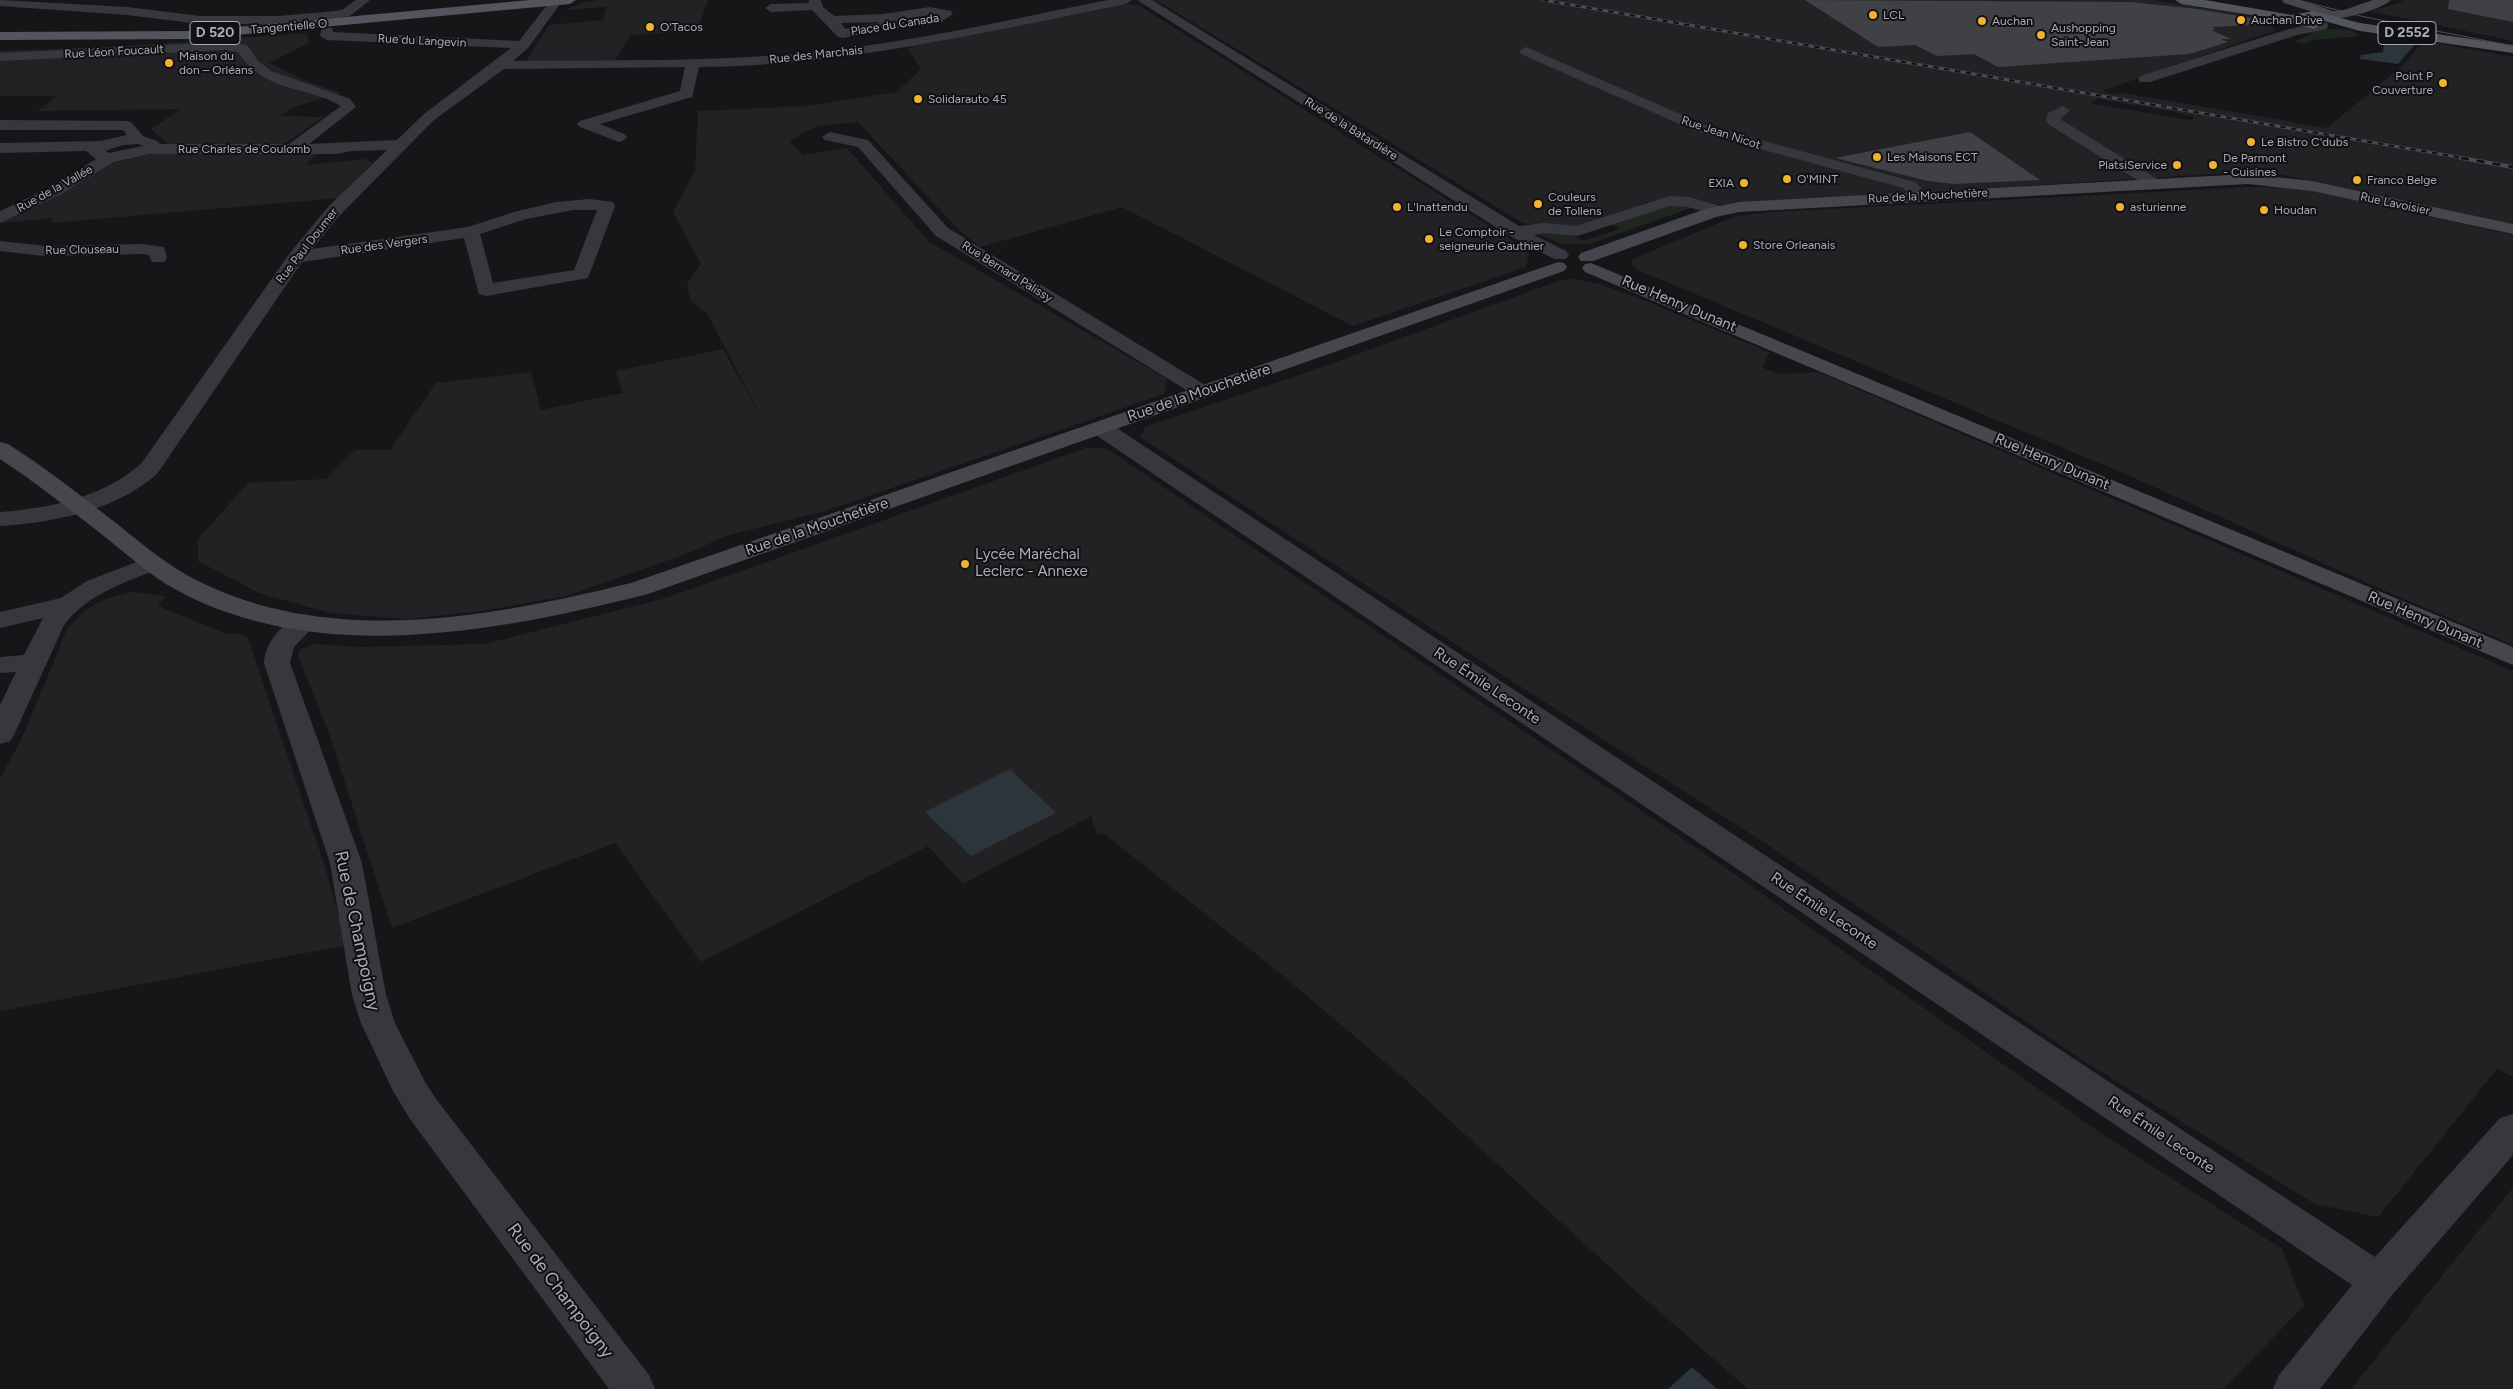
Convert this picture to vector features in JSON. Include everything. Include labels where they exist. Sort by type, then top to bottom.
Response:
[{"type":"main road","points":[[496,3],[518,0]]},
{"type":"main road","name":"Tangentielle O","points":[[187,33],[530,0]]},
{"type":"main road","name":"D 520","points":[[409,16],[525,8],[542,9],[555,3],[570,0]]},
{"type":"main road","name":"D 520","points":[[555,3],[582,0]]},
{"type":"main road","points":[[2182,0],[2268,13],[2301,22]]},
{"type":"main road","points":[[2215,0],[2301,22]]},
{"type":"main road","name":"Tangentielle O","points":[[18,35],[187,33],[555,3]]},
{"type":"main road","points":[[2332,21],[2513,53]]},
{"type":"main road","name":"D 2552","points":[[2332,21],[2513,49]]},
{"type":"main road","points":[[0,27],[187,33]]},
{"type":"main road","name":"D 520","points":[[0,32],[18,35]]},
{"type":"main road","points":[[0,41],[98,40],[187,33]]},
{"type":"main road","name":"D 520","points":[[0,36],[18,35]]},
{"type":"street","points":[[0,2],[127,11],[195,20],[240,21],[336,15],[346,13],[364,0]]},
{"type":"street","name":"Rue des Marchais","points":[[501,65],[693,63],[832,55],[902,45],[1126,0]]},
{"type":"street","name":"Rue de la Batardière","points":[[1143,0],[1516,232],[1559,261]]},
{"type":"street","points":[[2288,0],[2328,13],[2332,21]]},
{"type":"street","points":[[2145,79],[2301,22],[2332,21],[2385,0]]},
{"type":"street","name":"Rue Paul Doumer","points":[[0,519],[36,516],[110,496],[126,488],[149,469],[296,257],[334,210],[397,148],[452,99],[501,65],[523,45],[555,3]]},
{"type":"street","points":[[766,22],[770,4],[816,3],[843,33],[832,55]]},
{"type":"street","name":"Place du Canada","points":[[832,20],[883,18],[930,11],[947,14],[939,19],[886,25],[843,33]]},
{"type":"street","name":"Rue du Langevin","points":[[327,31],[327,36],[523,45]]},
{"type":"street","name":"Rue Léon Foucault","points":[[0,57],[223,46],[242,48],[252,64],[266,74],[345,102],[349,107],[293,149]]},
{"type":"street","name":"Rue Jean Nicot","points":[[1526,51],[1700,128],[1795,156],[1908,185],[1922,196]]},
{"type":"street","points":[[619,137],[585,124],[687,94],[693,63]]},
{"type":"street","points":[[2063,110],[2053,116],[2053,121],[2153,183]]},
{"type":"street","points":[[0,125],[127,126],[138,138],[152,144],[150,149]]},
{"type":"street","name":"Rue Bernard Palissy","points":[[830,137],[864,143],[942,232],[1203,392]]},
{"type":"street","name":"Rue Charles de Coulomb","points":[[102,152],[138,138]]},
{"type":"street","name":"Rue Charles de Coulomb","points":[[0,148],[102,152],[150,149],[293,149],[337,150],[345,152],[397,148]]},
{"type":"street","name":"Rue de la Vallée","points":[[0,218],[26,206],[102,152]]},
{"type":"street","name":"Rue de la Mouchetière","points":[[1589,262],[1718,211],[1745,207],[2153,183],[2248,179],[2277,180]]},
{"type":"street","name":"Rue Lavoisier","points":[[2277,180],[2513,229]]},
{"type":"street","points":[[1516,232],[1544,228],[1577,231],[1670,202],[1689,202],[1718,211]]},
{"type":"street","name":"Rue des Vergers","points":[[296,257],[471,232],[518,214],[592,204],[607,206],[582,274],[486,290],[471,232]]},
{"type":"street","points":[[0,206],[26,206]]},
{"type":"street","name":"Rue Clouseau","points":[[0,246],[45,251],[142,248],[158,251],[158,258]]},
{"type":"street","points":[[1559,261],[1575,271],[1589,262]]},
{"type":"street","name":"Rue de la Mouchetière","points":[[0,448],[34,470],[152,563],[177,580],[220,600],[254,612],[305,622],[379,627],[435,626],[512,618],[577,605],[669,579],[1203,392],[1559,261]]},
{"type":"street","name":"Rue Henry Dunant","points":[[1589,262],[2513,657]]},
{"type":"street","name":"Rue Émile Leconte","points":[[1101,428],[2379,1281]]},
{"type":"street","points":[[0,620],[67,604],[90,591],[152,563]]},
{"type":"street","points":[[0,735],[51,624],[67,604]]},
{"type":"street","name":"Rue de Champoigny","points":[[305,622],[280,647],[276,655],[277,663],[346,863],[369,995],[378,1023],[411,1091],[423,1109],[634,1389]]},
{"type":"street","points":[[0,665],[33,662]]},
{"type":"street","points":[[2294,1389],[2379,1281],[2513,1129]]},
{"type":"shaded area","points":[[600,0],[708,0],[697,31],[631,35],[614,61],[526,61],[549,25],[603,20],[607,7],[565,10],[584,2]]},
{"type":"shaded area","points":[[1156,0],[2152,0],[2245,14],[2255,17],[2276,30],[2104,90],[2104,92],[2112,94],[2123,93],[2327,128],[2401,67],[2424,41],[2513,57],[2513,224],[2278,174],[2243,172],[1722,205],[1675,197],[1647,202],[1616,216],[1574,227],[1523,223]],"holes":[[[2099,99],[2195,117],[2190,120],[2213,124],[2090,103]]]},
{"type":"shaded area","points":[[2401,0],[2513,0],[2513,41],[2370,11],[2404,2]]},
{"type":"shaded area","points":[[1118,4],[1138,5],[1529,251],[1526,267],[1353,326],[1122,207],[980,247],[958,229],[858,122],[819,126],[802,133],[790,142],[803,155],[847,148],[928,241],[1167,379],[1164,394],[828,510],[726,536],[686,554],[566,596],[482,611],[407,619],[330,613],[259,593],[198,561],[198,539],[248,483],[326,479],[355,450],[390,450],[436,383],[531,372],[541,410],[623,393],[616,371],[723,349],[765,424],[707,313],[690,300],[687,284],[701,264],[673,212],[695,171],[698,111],[807,106],[897,92],[921,69],[907,48]]},
{"type":"shaded area","points":[[2320,30],[2347,30],[2359,36],[2311,40],[2305,44],[2293,42],[2310,35],[2309,33]]},
{"type":"shaded area","points":[[306,33],[310,42],[269,63],[305,81],[342,93],[293,107],[280,116],[323,117],[282,145],[168,144],[151,129],[181,109],[37,111],[58,96],[0,96],[0,51],[127,46]]},
{"type":"shaded area","points":[[2385,38],[2417,42],[2398,64],[2360,59],[2361,55],[2383,52]]},
{"type":"shaded area","points":[[318,153],[306,165],[366,159],[372,163],[339,198],[51,223],[54,218],[0,223],[75,186],[113,163],[151,154]]},
{"type":"shaded area","points":[[2252,187],[2300,188],[2513,235],[2513,645],[2383,590],[2123,473],[1638,270],[1631,264],[1633,259],[1736,216],[1772,212]]},
{"type":"shaded area","points":[[1667,204],[1694,207],[1589,244],[1561,244],[1534,232],[1570,234],[1583,241],[1620,229],[1611,224]]},
{"type":"shaded area","points":[[1576,279],[1599,284],[1636,297],[1769,352],[1763,368],[1780,374],[1818,372],[2513,671],[2513,1077],[2497,1069],[2378,1217],[2315,1204],[2087,1063],[1768,845],[1515,683],[1140,437],[1145,427],[1311,371],[1561,280]]},
{"type":"shaded area","points":[[1086,448],[1106,448],[1720,864],[2099,1132],[2282,1249],[2304,1306],[2223,1389],[1748,1389],[1637,1292],[1399,1074],[1280,973],[1103,833],[1097,835],[1091,816],[963,884],[928,846],[701,962],[615,843],[392,928],[329,733],[298,656],[299,650],[315,644],[359,647],[485,644],[666,598]]},
{"type":"shaded area","points":[[132,592],[165,596],[158,606],[226,634],[242,634],[248,638],[324,864],[347,945],[0,1011],[0,779],[24,734],[67,629],[83,612],[105,599]]},
{"type":"shaded area","points":[[1010,769],[1056,813],[971,856],[925,812]]},
{"type":"shaded area","points":[[2513,1188],[2513,1389],[2351,1389]]},
{"type":"shaded area","points":[[1692,1367],[1717,1389],[1668,1389]]},
{"type":"building","name":"Aushopping Saint-Jean","points":[[1805,0],[2131,2],[2198,9],[2251,18],[2250,25],[2213,27],[2215,30],[2211,30],[2231,39],[2221,39],[2228,42],[2189,54],[1998,67],[1974,54],[1937,56],[1915,45],[1878,47]]},
{"type":"building","points":[[2449,0],[2513,0],[2513,22],[2448,9]]},
{"type":"building","name":"Les Maisons ECT","points":[[1970,132],[2040,180],[1953,184],[1928,181],[1835,158]]},
{"type":"tram line","points":[[2298,0],[2365,17],[2513,46]]},
{"type":"railway","points":[[1543,0],[2469,159]]},
{"type":"railway","points":[[2461,158],[2513,167]]},
{"type":"place","name":"LCL","points":[[1873,15]]},
{"type":"place","name":"Auchan Drive","points":[[2241,20]]},
{"type":"place","name":"Auchan","points":[[1982,21]]},
{"type":"place","name":"O'Tacos","points":[[650,27]]},
{"type":"place","name":"Aushopping Saint-Jean","points":[[2041,35]]},
{"type":"place","name":"Maison du don – Orléans","points":[[169,63]]},
{"type":"place","name":"Point P Couverture","points":[[2443,83]]},
{"type":"place","name":"Solidarauto 45","points":[[918,99]]},
{"type":"place","name":"Le Bistro C'dubs","points":[[2251,142]]},
{"type":"place","name":"Les Maisons ECT","points":[[1877,157]]},
{"type":"place","name":"PlatsiService","points":[[2177,165]]},
{"type":"place","name":"De Parmont - Cuisines","points":[[2213,165]]},
{"type":"place","name":"O'MINT","points":[[1787,179]]},
{"type":"place","name":"Franco Belge","points":[[2357,180]]},
{"type":"place","name":"EXIA","points":[[1744,183]]},
{"type":"place","name":"Couleurs de Tollens","points":[[1538,204]]},
{"type":"place","name":"L'Inattendu","points":[[1397,207]]},
{"type":"place","name":"asturienne","points":[[2120,207]]},
{"type":"place","name":"Houdan","points":[[2264,210]]},
{"type":"place","name":"Le Comptoir - seigneurie Gauthier","points":[[1429,239]]},
{"type":"place","name":"Store Orleanais","points":[[1743,245]]},
{"type":"place","name":"Lycée Maréchal Leclerc - Annexe","points":[[965,564]]}]
